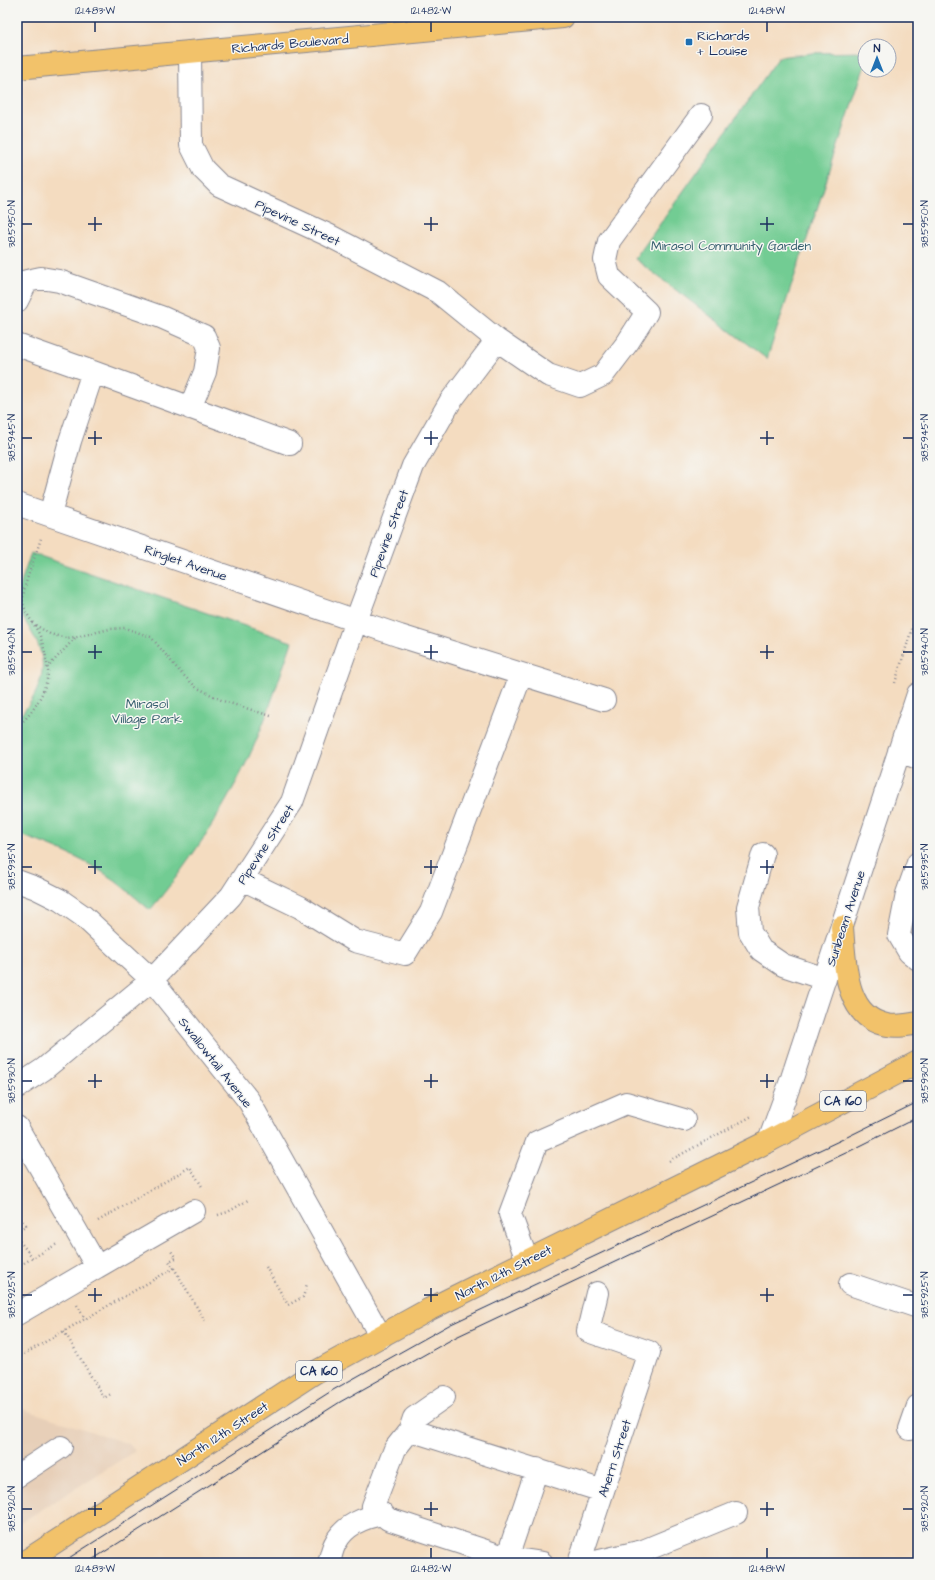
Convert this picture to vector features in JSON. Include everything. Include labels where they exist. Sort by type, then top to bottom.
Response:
[{"type":"main road","name":"Richards Boulevard","points":[[17,68],[563,17]]},
{"type":"main road","points":[[842,927],[846,972],[851,992],[857,1005],[866,1015],[876,1022],[886,1025],[897,1026],[918,1023]]},
{"type":"main road","name":"North 12th Street","points":[[23,1563],[301,1382],[430,1309],[769,1141],[918,1062]]},
{"type":"street","name":"Pipevine Street","points":[[17,1087],[44,1070],[152,980],[231,896],[292,802],[413,466],[450,402],[497,340],[438,292],[328,235],[218,184],[203,169],[191,145],[190,52]]},
{"type":"street","points":[[497,340],[548,375],[580,386],[603,375],[628,342],[647,312],[609,276],[605,260],[609,242],[701,115]]},
{"type":"street","points":[[17,301],[27,281],[41,278],[59,281],[161,317],[204,336],[209,348],[205,372],[190,408]]},
{"type":"street","points":[[17,345],[290,444]]},
{"type":"street","points":[[50,515],[70,441],[93,372]]},
{"type":"street","name":"Ringlet Avenue","points":[[17,504],[356,621],[521,675],[604,700]]},
{"type":"street","points":[[242,879],[300,907],[355,941],[405,954],[431,912],[521,675]]},
{"type":"street","name":"Sunbeam Avenue","points":[[769,1141],[792,1078],[842,927],[909,755],[918,694]]},
{"type":"street","points":[[763,854],[748,907],[750,932],[760,950],[783,965],[825,979]]},
{"type":"street","points":[[918,863],[907,894],[899,935],[909,952],[918,959]]},
{"type":"street","name":"Swallowtail Avenue","points":[[17,881],[36,888],[60,900],[83,916],[152,980],[249,1101],[381,1337]]},
{"type":"street","points":[[527,1260],[510,1214],[537,1142],[626,1103],[684,1120]]},
{"type":"street","points":[[17,1127],[97,1267]]},
{"type":"street","points":[[17,1314],[194,1211]]},
{"type":"street","points":[[850,1284],[918,1307]]},
{"type":"street","name":"Ahern Street","points":[[579,1563],[649,1352],[588,1331],[596,1293]]},
{"type":"street","points":[[444,1397],[414,1418],[410,1430],[395,1449],[373,1506],[388,1519],[507,1558],[542,1563]]},
{"type":"street","points":[[910,1429],[918,1406]]},
{"type":"street","points":[[410,1430],[603,1491]]},
{"type":"street","points":[[17,1476],[61,1447]]},
{"type":"street","points":[[507,1558],[537,1469]]},
{"type":"street","points":[[590,1563],[643,1551],[736,1513]]},
{"type":"street","points":[[329,1563],[336,1542],[346,1530],[358,1521],[371,1516],[383,1514]]},
{"type":"path","points":[[17,726],[23,722],[36,706],[48,673],[46,653],[39,634],[27,615],[23,602],[24,591],[50,515]]},
{"type":"path","points":[[32,623],[50,634],[66,638],[110,629],[125,628],[151,637],[181,673],[196,687],[223,701],[271,716]]},
{"type":"path","points":[[47,668],[76,637]]},
{"type":"path","points":[[17,1233],[26,1225],[20,1219]]},
{"type":"path","points":[[17,1238],[33,1258]]},
{"type":"path","points":[[17,1267],[63,1241]]},
{"type":"path","points":[[170,1249],[176,1258],[170,1261],[205,1321]]},
{"type":"path","points":[[266,1267],[288,1305],[302,1297],[307,1284]]},
{"type":"path","points":[[17,1358],[174,1268]]},
{"type":"path","points":[[64,1331],[104,1398],[111,1394]]},
{"type":"shaded area","points":[[17,1407],[129,1444],[135,1451],[17,1525]]},
{"type":"green space","name":"Mirasol Community Garden","points":[[857,52],[857,78],[861,78],[767,359],[635,259],[779,57],[813,53]]},
{"type":"green space","name":"Mirasol Village Park","points":[[31,553],[292,642],[272,701],[238,779],[204,838],[178,875],[150,910],[133,895],[94,867],[62,851],[17,834],[17,718],[33,697],[42,671],[41,654],[35,638],[19,610],[18,603],[18,596]]},
{"type":"tram line","points":[[61,1563],[333,1390],[449,1325],[841,1140],[918,1102]]},
{"type":"tram line","points":[[87,1563],[340,1402],[456,1337],[850,1151],[918,1117]]},
{"type":"place","name":"Richards + Louise","points":[[689,42]]}]
